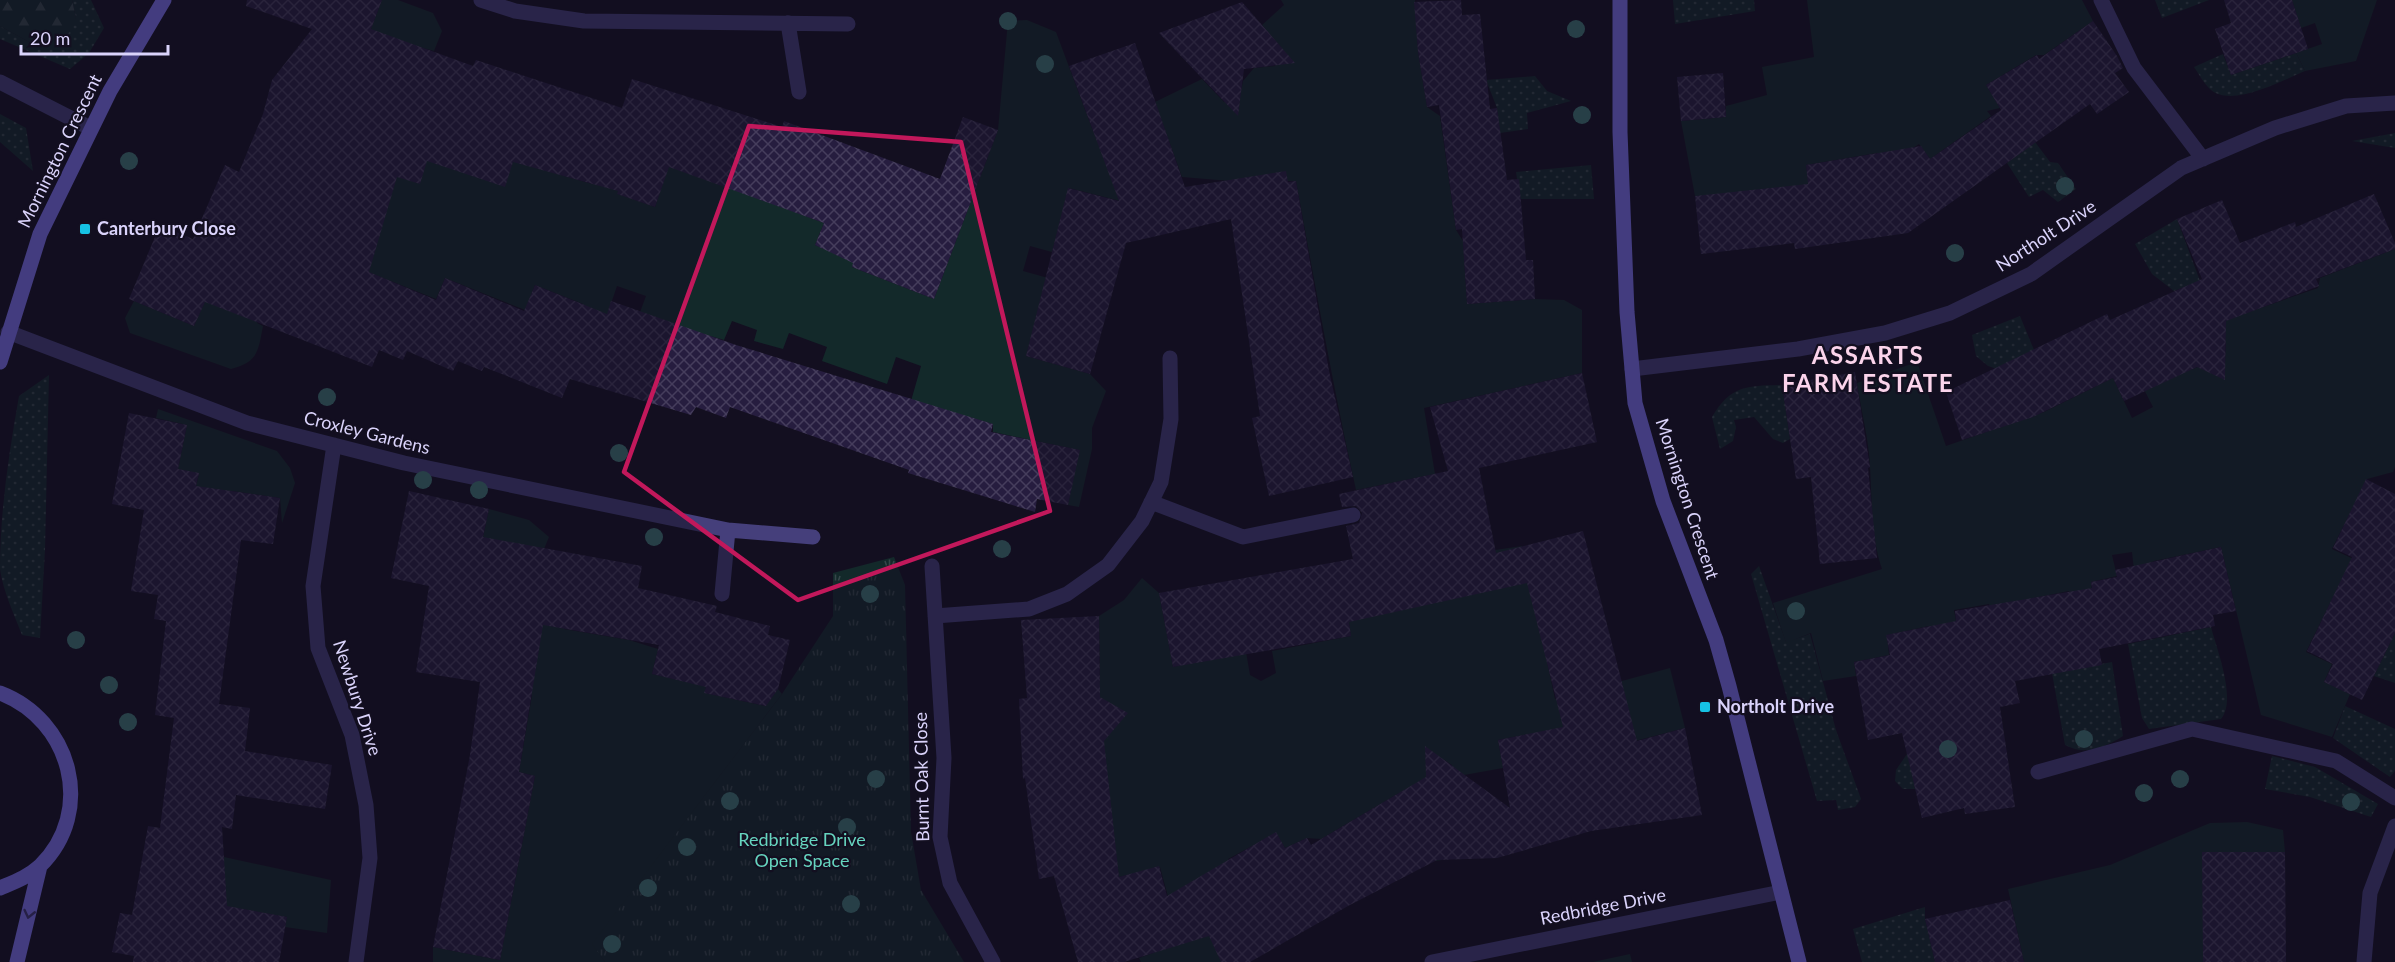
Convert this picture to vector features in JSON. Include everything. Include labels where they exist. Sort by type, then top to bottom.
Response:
[{"type":"street","name":"Mornington Crescent","points":[[0,362],[40,234],[90,128],[164,0]]},
{"type":"street","points":[[481,0],[515,11],[584,21],[848,24]]},
{"type":"street","name":"Mornington Crescent","points":[[1620,0],[1620,132],[1635,402],[1663,501],[1716,640],[1730,686],[1799,962]]},
{"type":"street","points":[[2101,0],[2134,68],[2203,159]]},
{"type":"street","points":[[788,23],[799,92]]},
{"type":"street","points":[[0,82],[90,128]]},
{"type":"street","name":"Northolt Drive","points":[[1632,369],[1798,349],[1885,333],[1950,313],[2031,273],[2181,168],[2275,128],[2346,106],[2395,103]]},
{"type":"street","name":"Croxley Gardens","points":[[8,332],[248,423],[334,445],[570,499],[728,530],[813,537]]},
{"type":"street","points":[[935,616],[1029,609],[1067,594],[1108,565],[1142,521],[1161,482],[1171,420],[1170,358]]},
{"type":"street","name":"Newbury Drive","points":[[334,445],[313,586],[318,648],[352,735],[366,804],[370,858],[356,962]]},
{"type":"street","points":[[1151,502],[1243,537],[1353,515]]},
{"type":"street","points":[[722,594],[728,530]]},
{"type":"street","name":"Burnt Oak Close","points":[[932,566],[944,758],[940,837],[950,883],[993,962]]},
{"type":"street","points":[[0,888],[22,879],[40,866],[54,848],[66,825],[71,790],[64,754],[55,735],[40,718],[1,691]]},
{"type":"street","points":[[2038,772],[2192,729],[2336,760],[2395,798]]},
{"type":"street","points":[[2364,962],[2370,892],[2395,826]]},
{"type":"street","points":[[17,962],[40,866]]},
{"type":"street","name":"Redbridge Drive","points":[[1432,962],[1781,892]]},
{"type":"highlighted area","points":[[749,126],[961,142],[1050,511],[798,600],[624,472]]},
{"type":"green space","points":[[0,0],[72,0],[76,18],[64,43],[31,43],[0,26]]},
{"type":"green space","points":[[72,0],[91,0],[104,28],[89,53],[70,69],[0,39],[0,26],[31,43],[76,18]]},
{"type":"green space","points":[[382,0],[398,0],[433,13],[442,31],[434,51],[419,47],[513,161],[592,184],[601,154],[628,164],[618,194],[655,207],[669,165],[824,223],[815,245],[829,251],[859,249],[852,267],[934,299],[998,130],[1008,21],[1027,20],[1056,32],[1093,131],[1128,203],[1069,188],[1052,252],[1030,246],[1023,271],[1048,278],[1026,356],[1090,374],[1106,391],[1092,428],[1092,449],[1079,507],[1068,505],[1079,450],[993,432],[993,424],[911,401],[921,366],[896,357],[887,384],[822,361],[827,347],[789,333],[783,349],[754,341],[757,330],[732,321],[724,340],[639,315],[646,296],[617,286],[600,336],[583,304],[535,285],[525,310],[445,278],[436,299],[368,272],[273,279],[257,323],[263,326],[258,349],[247,363],[231,369],[130,333],[125,318],[134,301],[194,326],[223,260],[364,47]]},
{"type":"green space","points":[[1281,0],[1415,0],[1418,52],[1427,107],[1440,116],[1456,230],[1463,241],[1467,304],[1535,299],[1564,300],[1582,310],[1582,373],[1424,408],[1435,474],[1356,490],[1296,181],[1230,181],[1182,177],[1155,102],[1202,79],[1224,102],[1240,97],[1243,81],[1254,68],[1275,66],[1281,47],[1262,25],[1284,5]]},
{"type":"green space","points":[[1673,0],[1754,0],[1755,11],[1675,24]]},
{"type":"green space","points":[[1807,0],[2082,0],[2093,21],[2044,55],[2036,55],[1986,85],[2000,108],[1987,111],[1991,116],[1930,159],[1919,144],[1886,166],[1877,153],[1806,165],[1810,193],[1695,196],[1681,121],[1726,117],[1726,106],[1767,95],[1762,67],[1814,57]]},
{"type":"green space","points":[[2155,0],[2209,0],[2162,18]]},
{"type":"green space","points":[[2292,0],[2377,0],[2356,61],[2305,71],[2296,53],[2322,44],[2315,23],[2301,28]]},
{"type":"green space","points":[[2296,53],[2305,71],[2258,91],[2232,96],[2220,95],[2211,90],[2194,67],[2223,54],[2231,75]]},
{"type":"green space","points":[[1535,76],[1547,91],[1571,101],[1527,113],[1528,129],[1500,133],[1497,108],[1486,80]]},
{"type":"green space","points":[[0,114],[26,128],[33,171],[0,142]]},
{"type":"green space","points":[[2395,133],[2395,148],[2352,141]]},
{"type":"green space","points":[[2035,142],[2050,162],[2058,163],[2076,189],[2058,202],[2043,190],[2029,197],[2007,163]]},
{"type":"green space","points":[[1591,165],[1594,199],[1520,199],[1516,172]]},
{"type":"green space","points":[[2177,219],[2200,281],[2174,291],[2152,274],[2135,244]]},
{"type":"green space","points":[[2395,249],[2395,467],[2393,472],[2367,479],[2332,549],[2364,564],[2338,587],[2306,652],[2332,664],[2324,682],[2350,694],[2332,737],[2261,715],[2221,547],[2154,561],[2134,570],[2132,552],[2112,555],[2117,576],[2091,582],[2093,604],[2072,609],[2069,591],[2034,598],[1993,620],[1989,604],[1954,610],[1958,632],[1929,626],[1887,635],[1889,655],[1854,662],[1856,676],[1823,681],[1811,633],[1786,643],[1773,603],[1882,569],[1874,532],[1867,436],[1857,383],[1917,362],[1946,446],[2044,412],[2113,378],[2132,418],[2153,407],[2133,368],[2182,373],[2198,367],[2212,373],[2225,362],[2226,343],[2217,323],[2318,288],[2320,278]]},
{"type":"green space","points":[[2020,316],[2034,350],[2003,371],[1988,366],[1976,356],[1972,335]]},
{"type":"green space","points":[[49,375],[45,550],[40,638],[22,635],[1,577],[0,547],[6,482],[19,396]]},
{"type":"green space","points":[[1782,385],[1790,439],[1783,443],[1773,439],[1754,417],[1734,420],[1736,427],[1733,441],[1720,449],[1712,417],[1719,406],[1741,389]]},
{"type":"green space","points":[[158,409],[277,451],[290,468],[295,483],[282,523],[280,498],[232,491],[225,538],[192,503],[199,474],[178,469],[187,425],[156,418]]},
{"type":"green space","points":[[489,509],[529,520],[549,537],[544,549],[568,603],[564,629],[629,640],[658,649],[652,674],[706,686],[705,693],[765,706],[778,689],[782,694],[592,944],[605,962],[433,962],[433,947],[500,960],[535,776],[519,772],[532,695],[492,688],[477,566]]},
{"type":"green space","points":[[1522,546],[1555,699],[1670,668],[1685,728],[1635,741],[1529,734],[1498,740],[1503,768],[1453,777],[1452,765],[1443,759],[1426,764],[1426,784],[1442,860],[1436,861],[1399,793],[1321,839],[1307,838],[1285,848],[1276,833],[1228,859],[1236,877],[1221,962],[1141,962],[1139,958],[1153,953],[1144,924],[1173,915],[1160,867],[1119,877],[1100,729],[1118,708],[1107,701],[1091,702],[1100,681],[1099,616],[1124,600],[1142,578],[1159,593],[1173,667],[1246,652],[1250,675],[1261,681],[1276,673],[1272,651],[1351,636],[1349,622],[1495,550]]},
{"type":"green space","name":"Redbridge Drive Open Space","points":[[894,557],[905,585],[911,832],[921,890],[964,962],[605,962],[591,944],[782,694],[833,616],[833,573]]},
{"type":"green space","points":[[1759,566],[1786,642],[1810,634],[1836,730],[1861,799],[1855,807],[1838,810],[1836,800],[1817,801],[1751,574]]},
{"type":"green space","points":[[2211,627],[2226,688],[2227,700],[2221,719],[2149,729],[2142,718],[2128,644]]},
{"type":"green space","points":[[2395,633],[2395,683],[2374,676]]},
{"type":"green space","points":[[2112,662],[2123,736],[2094,749],[2080,750],[2065,745],[2052,673]]},
{"type":"green space","points":[[2345,706],[2395,729],[2395,771],[2390,777],[2333,738]]},
{"type":"green space","points":[[1909,751],[1915,789],[1903,789],[1895,781],[1896,770]]},
{"type":"green space","points":[[2272,756],[2315,767],[2378,804],[2371,817],[2310,797],[2265,789]]},
{"type":"green space","points":[[2247,822],[2283,830],[2285,852],[2202,853],[2254,962],[2024,962],[2008,889],[2110,865],[2210,823]]},
{"type":"green space","points":[[224,857],[331,880],[327,933],[285,927],[287,917],[242,909],[232,962],[187,962],[224,868]]},
{"type":"green space","points":[[1925,907],[1925,919],[1935,962],[1862,962],[1853,929]]},
{"type":"green space","points":[[1630,954],[1632,962],[1593,962]]},
{"type":"building","points":[[247,0],[382,0],[371,29],[473,66],[476,60],[622,108],[632,79],[782,127],[784,121],[940,179],[963,117],[998,130],[934,299],[852,267],[853,263],[815,245],[824,223],[669,167],[655,207],[617,194],[618,191],[513,162],[505,187],[427,161],[420,184],[397,177],[369,272],[436,300],[445,278],[524,311],[535,285],[607,314],[611,301],[736,345],[993,424],[991,432],[1080,450],[1068,505],[1037,499],[1035,512],[908,473],[909,470],[730,407],[726,418],[696,407],[691,415],[570,379],[562,398],[484,367],[482,371],[458,361],[453,371],[407,351],[403,360],[379,350],[372,367],[205,302],[194,326],[129,299],[160,225],[193,239],[225,165],[239,172],[263,114],[272,80],[312,29],[246,6]]},
{"type":"building","points":[[1461,0],[1462,15],[1480,14],[1490,109],[1497,108],[1507,180],[1519,179],[1526,260],[1533,260],[1535,299],[1467,304],[1462,229],[1456,230],[1439,105],[1427,107],[1418,52],[1414,2]]},
{"type":"building","points":[[2224,0],[2292,0],[2308,49],[2231,75],[2215,29],[2231,23]]},
{"type":"building","points":[[1242,2],[1295,63],[1244,69],[1238,116],[1159,33]]},
{"type":"building","points":[[2093,21],[2117,56],[2123,68],[2115,73],[2129,92],[2097,114],[2090,104],[1908,233],[1795,249],[1794,243],[1701,254],[1695,196],[1808,184],[1806,165],[1921,146],[1930,159],[2001,110],[1986,85],[2037,55],[2039,59]]},
{"type":"building","points":[[1135,43],[1185,187],[1286,171],[1288,182],[1296,181],[1329,371],[1353,477],[1269,496],[1252,418],[1260,416],[1231,219],[1126,243],[1090,374],[1026,356],[1068,188],[1119,201],[1069,66]]},
{"type":"building","points":[[1723,73],[1726,117],[1681,121],[1677,77]]},
{"type":"building","points":[[2374,194],[2395,243],[2395,249],[2316,279],[2319,286],[2226,321],[2225,380],[2197,367],[2124,401],[2113,378],[2033,417],[1962,440],[1946,392],[2107,314],[2110,320],[2202,279],[2177,219],[2222,200],[2240,243],[2295,222],[2296,227]]},
{"type":"building","points":[[1855,372],[1870,467],[1868,468],[1877,558],[1820,564],[1811,477],[1796,479],[1782,385]]},
{"type":"building","points":[[1582,373],[1597,442],[1479,468],[1496,553],[1583,531],[1637,741],[1685,728],[1702,815],[1591,831],[1497,858],[1437,860],[1348,906],[1250,962],[1221,962],[1209,936],[1124,962],[1078,962],[1054,876],[1039,879],[1025,778],[1023,779],[1019,699],[1027,698],[1021,620],[1099,616],[1100,697],[1128,713],[1104,741],[1119,877],[1159,866],[1167,896],[1276,832],[1285,848],[1307,838],[1311,845],[1426,777],[1425,746],[1510,808],[1498,740],[1563,727],[1527,583],[1349,622],[1351,636],[1173,667],[1159,593],[1353,559],[1346,526],[1359,523],[1362,513],[1356,506],[1342,507],[1339,494],[1448,471],[1430,407]]},
{"type":"building","points":[[129,413],[187,425],[178,469],[199,473],[196,486],[280,498],[273,544],[241,540],[219,704],[250,708],[245,751],[332,765],[325,809],[236,795],[232,829],[222,827],[227,906],[287,917],[279,962],[133,962],[134,956],[112,952],[120,913],[132,915],[148,826],[160,828],[174,718],[155,715],[166,621],[154,619],[158,595],[131,591],[144,510],[112,504]]},
{"type":"building","points":[[2366,479],[2395,494],[2395,633],[2362,700],[2324,682],[2333,664],[2307,651],[2352,557],[2333,548]]},
{"type":"building","points":[[409,491],[489,509],[483,537],[642,566],[638,588],[717,606],[715,612],[770,626],[768,635],[790,640],[778,689],[766,706],[704,693],[706,687],[652,674],[659,645],[543,625],[519,772],[535,776],[500,960],[433,947],[470,755],[480,682],[416,672],[429,586],[391,578]]},
{"type":"building","points":[[2221,547],[2236,611],[2213,615],[2215,626],[2099,649],[2102,665],[2015,681],[2020,703],[2000,707],[2015,807],[1965,814],[1964,808],[1922,818],[1902,733],[1868,740],[1854,662],[1890,655],[1886,635],[1956,621],[1955,611],[2092,588],[2091,582],[2117,577],[2115,570]]},
{"type":"building","points":[[2202,852],[2285,852],[2286,962],[2203,962]]},
{"type":"building","points":[[2010,900],[2024,962],[1935,962],[1925,919]]},
{"type":"place","name":"Canterbury Close","points":[[85,229]]},
{"type":"place","name":"Northolt Drive","points":[[1705,707]]},
{"type":"district","name":"ASSARTS FARM ESTATE","points":[[1868,370]]}]
